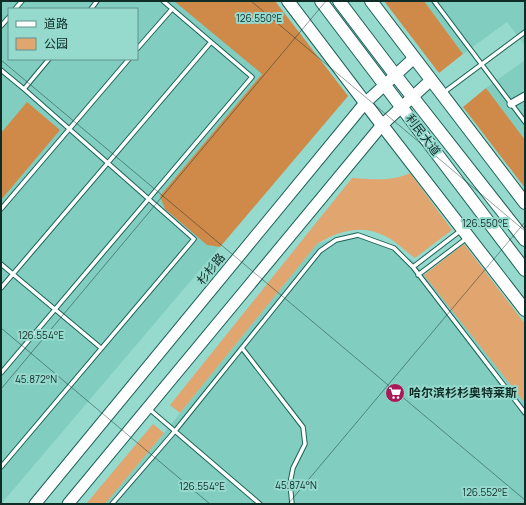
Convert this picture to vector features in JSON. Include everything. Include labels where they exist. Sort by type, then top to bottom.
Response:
[{"type":"highway","points":[[288,1],[525,310]]},
{"type":"highway","name":"利民大道","points":[[321,1],[525,270]]},
{"type":"highway","name":"利民大道","points":[[339,1],[525,240]]},
{"type":"highway","points":[[371,1],[525,203]]},
{"type":"main road","name":"杉杉路","points":[[35,504],[365,103],[414,58]]},
{"type":"main road","points":[[68,504],[382,125],[431,80]]},
{"type":"street","points":[[511,104],[525,96]]},
{"type":"lane","points":[[1,373],[252,77],[162,1]]},
{"type":"lane","points":[[434,1],[525,122]]},
{"type":"lane","points":[[138,49],[172,9]]},
{"type":"lane","points":[[1,26],[8,18]]},
{"type":"lane","points":[[442,94],[525,32]]},
{"type":"lane","points":[[1,288],[210,42]]},
{"type":"lane","points":[[24,88],[48,60]]},
{"type":"lane","points":[[1,209],[128,60]]},
{"type":"lane","points":[[1,70],[24,88],[194,239],[1,467]]},
{"type":"lane","points":[[413,267],[466,233]]},
{"type":"lane","points":[[418,275],[466,233]]},
{"type":"lane","points":[[112,504],[175,431],[320,251],[336,240],[358,235],[394,248],[413,267],[525,413]]},
{"type":"lane","points":[[1,264],[101,348]]},
{"type":"lane","points":[[242,348],[303,427],[305,444],[293,468],[290,483],[292,504]]},
{"type":"lane","points":[[147,407],[260,504]]},
{"type":"shaded area","points":[[1,1],[275,1],[348,96],[1,504]]},
{"type":"shaded area","points":[[174,1],[275,1],[348,96],[220,247],[207,245],[165,209],[160,196],[262,74]]},
{"type":"shaded area","points":[[384,1],[424,1],[463,54],[439,73]]},
{"type":"shaded area","points":[[424,1],[525,1],[525,46],[507,22],[463,54]]},
{"type":"shaded area","points":[[525,60],[525,140],[486,88]]},
{"type":"shaded area","points":[[486,88],[525,140],[525,188],[463,107]]},
{"type":"shaded area","points":[[27,102],[60,130],[1,200],[1,133]]},
{"type":"shaded area","points":[[365,234],[414,261],[525,403],[525,504],[105,504],[317,244],[336,238]]},
{"type":"green space","points":[[410,173],[452,230],[415,258],[389,238],[368,230],[350,231],[325,239],[317,244],[180,413],[170,405],[352,178],[389,179]]},
{"type":"green space","points":[[464,244],[525,324],[525,403],[424,275]]},
{"type":"green space","points":[[153,424],[164,433],[105,504],[86,504]]},
{"type":"place","name":"哈尔滨杉杉奥特莱斯","points":[[395,393]]}]
